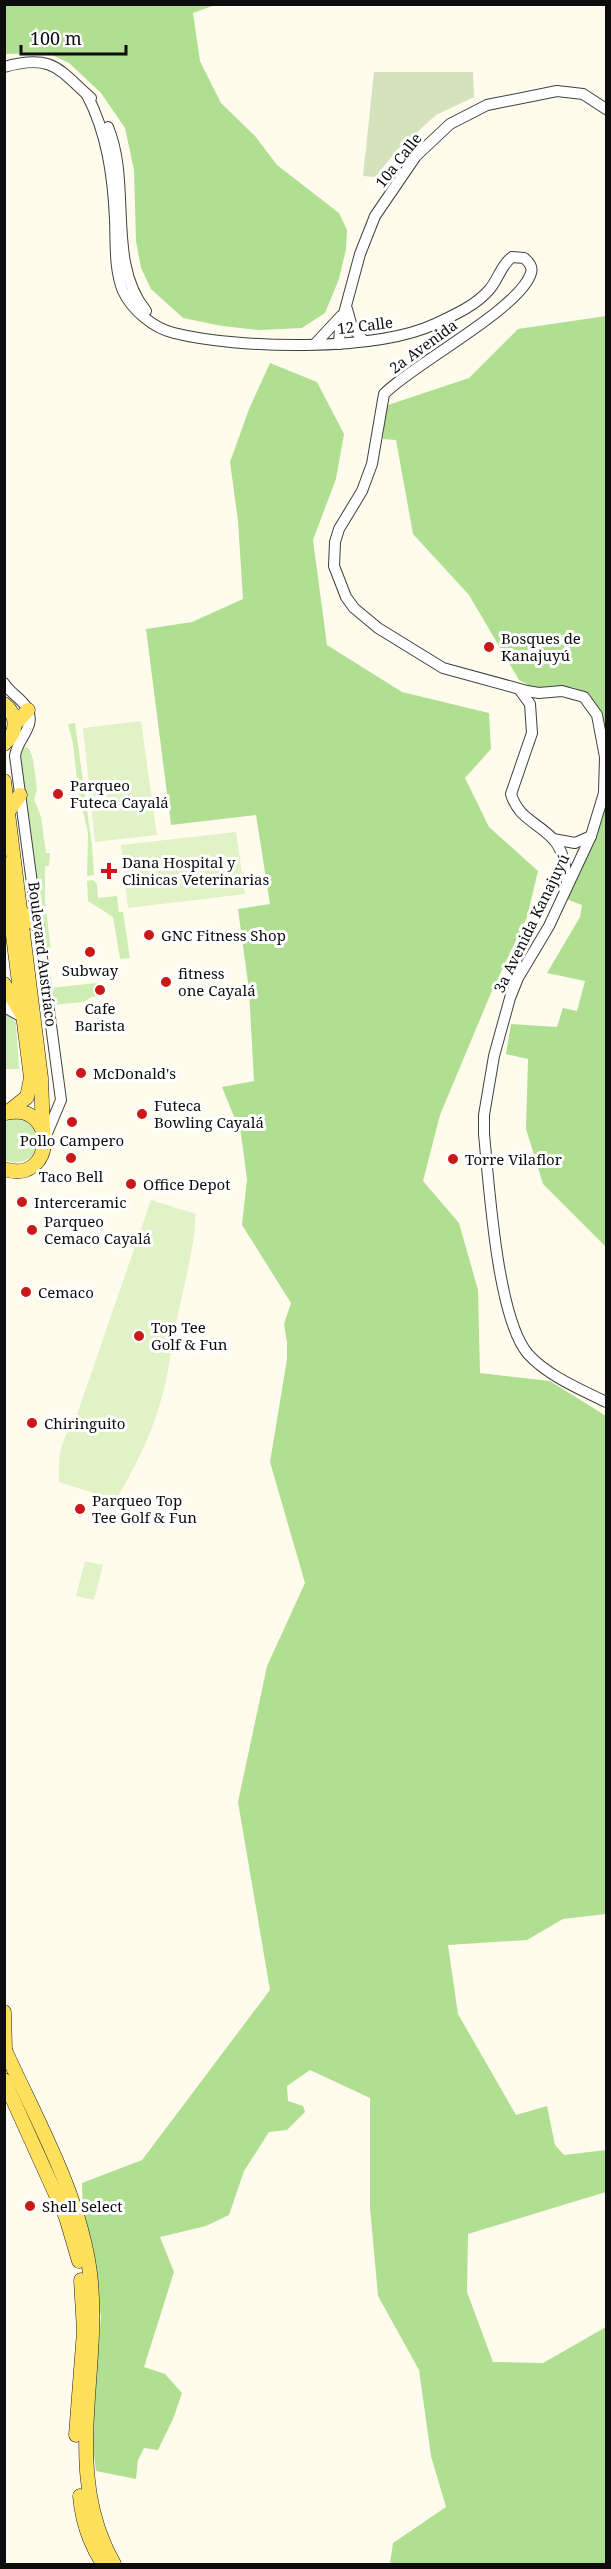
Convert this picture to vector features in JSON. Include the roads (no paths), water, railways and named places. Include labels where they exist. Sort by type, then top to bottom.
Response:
[{"type":"main road","points":[[4,704],[13,712],[15,724]]},
{"type":"main road","points":[[4,744],[11,737],[15,724],[28,710]]},
{"type":"main road","name":"Boulevard Austríaco","points":[[4,781],[8,812],[12,916],[31,1078],[30,1089],[20,1105],[6,1113]]},
{"type":"main road","points":[[8,812],[20,795]]},
{"type":"main road","name":"Boulevard Austríaco","points":[[4,864],[41,1078],[44,1134]]},
{"type":"main road","points":[[12,916],[37,925]]},
{"type":"main road","points":[[4,984],[24,1018]]},
{"type":"main road","points":[[6,1113],[20,1112],[32,1117],[44,1134],[44,1152],[36,1163],[24,1170],[6,1173]]},
{"type":"main road","points":[[4,2012],[5,2049],[69,2194],[86,2251],[93,2313],[85,2429],[87,2479],[90,2506],[98,2534],[114,2565]]},
{"type":"main road","points":[[4,2080],[66,2217],[80,2265],[84,2331],[76,2444],[82,2515],[102,2565]]},
{"type":"street","name":"12 Calle","points":[[4,67],[30,62],[50,65],[67,74],[87,95],[105,141],[112,190],[118,274],[122,288],[133,307],[162,328],[221,341],[315,344],[364,341],[409,334],[466,309],[490,289],[508,260],[516,256],[524,258]]},
{"type":"street","name":"10a Calle","points":[[343,343],[340,328],[360,254],[375,216],[416,156],[450,124],[487,105],[557,91],[583,94],[606,108]]},
{"type":"street","name":"2a Avenida","points":[[518,687],[443,668],[378,628],[355,610],[346,597],[335,570],[333,553],[338,531],[362,491],[372,464],[384,394],[510,299],[531,274],[530,265],[524,258]]},
{"type":"street","points":[[347,308],[352,327],[364,341]]},
{"type":"street","points":[[315,344],[332,328],[347,308]]},
{"type":"street","points":[[4,683],[28,710]]},
{"type":"street","points":[[518,687],[528,698],[532,718],[531,740],[511,794],[519,811],[553,839],[565,864],[567,884]]},
{"type":"street","name":"3a Avenida Kanajuyú","points":[[518,687],[539,693],[562,691],[578,694],[591,704],[597,715],[606,774],[604,794],[591,836],[549,926],[518,978],[510,998],[494,1056],[484,1115],[484,1134],[501,1272],[517,1338],[527,1353],[544,1369],[606,1402]]},
{"type":"street","points":[[530,707],[534,697],[539,693]]},
{"type":"street","name":"Boulevard Austríaco","points":[[28,710],[30,725],[16,750],[61,1100],[44,1134]]},
{"type":"street","points":[[553,839],[575,843],[591,836]]},
{"type":"street","points":[[4,995],[6,1008]]},
{"type":"street","name":"Boulevard Austríaco","points":[[6,1008],[24,1018]]},
{"type":"place","name":"Bosques de Kanajuyú","points":[[489,647]]},
{"type":"place","name":"Parqueo Futeca Cayalá","points":[[58,794]]},
{"type":"place","name":"Dana Hospital y Clinicas Veterinarias","points":[[109,871]]},
{"type":"place","name":"GNC Fitness Shop","points":[[149,935]]},
{"type":"place","name":"Subway","points":[[90,952]]},
{"type":"place","name":"fitness one Cayalá","points":[[166,982]]},
{"type":"place","name":"Cafe Barista","points":[[100,990]]},
{"type":"place","name":"McDonald's","points":[[81,1073]]},
{"type":"place","name":"Futeca Bowling Cayalá","points":[[142,1114]]},
{"type":"place","name":"Pollo Campero","points":[[72,1122]]},
{"type":"place","name":"Taco Bell","points":[[71,1158]]},
{"type":"place","name":"Torre Vilaflor","points":[[453,1159]]},
{"type":"place","name":"Office Depot","points":[[131,1184]]},
{"type":"place","name":"Interceramic","points":[[22,1202]]},
{"type":"place","name":"Parqueo Cemaco Cayalá","points":[[32,1230]]},
{"type":"place","name":"Cemaco","points":[[26,1292]]},
{"type":"place","name":"Top Tee Golf & Fun","points":[[139,1336]]},
{"type":"place","name":"Chiringuito","points":[[32,1423]]},
{"type":"place","name":"Parqueo Top Tee Golf & Fun","points":[[80,1509]]},
{"type":"place","name":"Shell Select","points":[[30,2206]]}]
